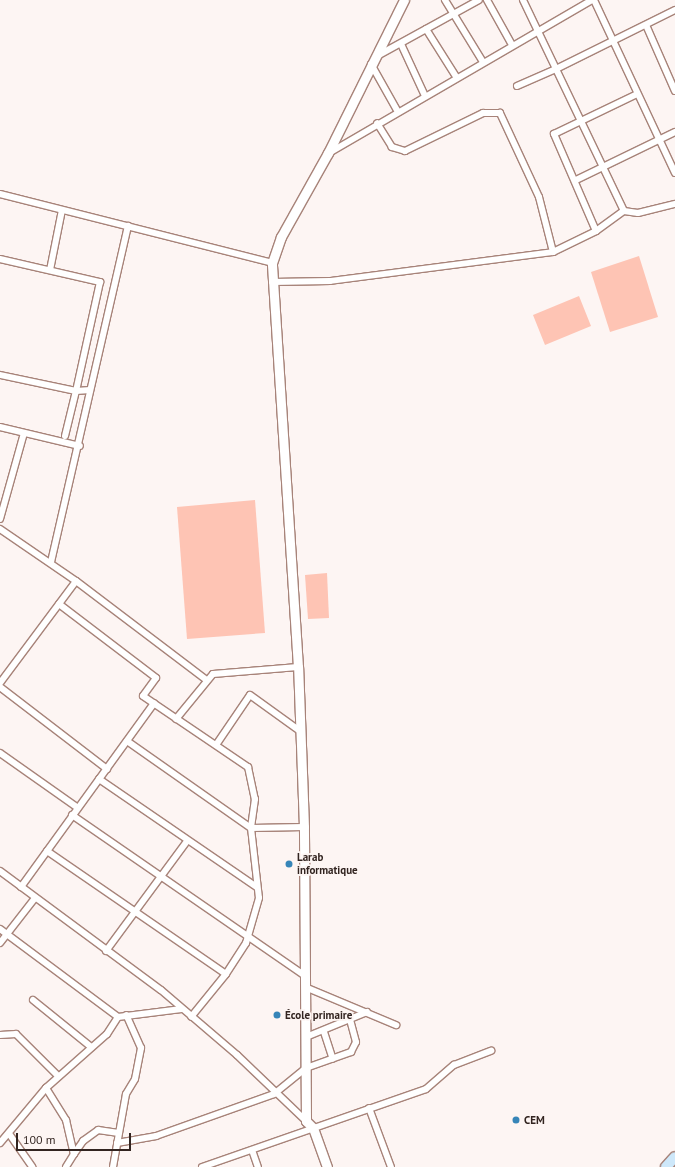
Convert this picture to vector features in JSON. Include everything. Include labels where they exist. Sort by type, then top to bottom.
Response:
[{"type":"main road","points":[[327,1167],[313,1128],[306,1121],[304,827],[298,667],[272,282],[272,263],[281,237],[328,153],[404,0]]},
{"type":"main road","points":[[666,1167],[675,1157]]},
{"type":"street","points":[[445,0],[452,14],[483,62]]},
{"type":"street","points":[[376,56],[401,44],[479,0]]},
{"type":"street","points":[[487,0],[512,45]]},
{"type":"street","points":[[523,0],[539,30],[624,211]]},
{"type":"street","points":[[328,153],[512,45],[593,0],[675,173]]},
{"type":"street","points":[[517,86],[556,69],[675,10]]},
{"type":"street","points":[[646,25],[675,91]]},
{"type":"street","points":[[426,29],[457,78]]},
{"type":"street","points":[[401,44],[425,96]]},
{"type":"street","points":[[371,64],[398,112]]},
{"type":"street","points":[[596,231],[576,180],[554,134],[637,94]]},
{"type":"street","points":[[377,123],[392,147],[405,151],[483,113],[500,113],[539,197],[553,252]]},
{"type":"street","points":[[576,180],[675,132]]},
{"type":"street","points":[[0,194],[272,263]]},
{"type":"street","points":[[272,282],[330,281],[553,252],[596,231],[624,211],[638,213],[675,204]]},
{"type":"street","points":[[50,270],[62,210]]},
{"type":"street","points":[[51,562],[80,446],[90,390],[113,283],[128,226]]},
{"type":"street","points":[[0,259],[100,282],[113,283]]},
{"type":"street","points":[[65,436],[100,282]]},
{"type":"street","points":[[0,375],[76,391],[90,390]]},
{"type":"street","points":[[0,427],[80,446]]},
{"type":"street","points":[[0,519],[24,433]]},
{"type":"street","points":[[0,529],[51,562],[206,679]]},
{"type":"street","points":[[0,683],[76,581]]},
{"type":"street","points":[[59,604],[156,678],[143,696],[248,767],[255,799],[251,828],[258,865],[257,887],[259,898],[248,937],[226,974],[191,1017]]},
{"type":"street","points":[[176,719],[206,679],[218,672],[298,667]]},
{"type":"street","points":[[0,687],[106,768]]},
{"type":"street","points":[[216,745],[250,696],[300,731]]},
{"type":"street","points":[[22,887],[72,815],[154,703]]},
{"type":"street","points":[[127,741],[251,828],[304,827]]},
{"type":"street","points":[[0,753],[78,808]]},
{"type":"street","points":[[99,778],[187,841],[257,887]]},
{"type":"street","points":[[72,815],[305,976]]},
{"type":"street","points":[[106,951],[187,841]]},
{"type":"street","points":[[47,851],[134,913],[226,974]]},
{"type":"street","points":[[0,871],[182,1009],[237,1055],[274,1094],[306,1121]]},
{"type":"street","points":[[0,943],[35,898]]},
{"type":"street","points":[[0,929],[118,1017]]},
{"type":"street","points":[[305,987],[368,1012],[396,1025]]},
{"type":"street","points":[[33,1000],[91,1047]]},
{"type":"street","points":[[0,1143],[10,1135],[46,1088],[107,1034],[118,1017],[182,1009]]},
{"type":"street","points":[[306,1037],[324,1032],[368,1012]]},
{"type":"street","points":[[113,1167],[119,1133],[141,1048],[126,1015]]},
{"type":"street","points":[[117,1143],[156,1136],[274,1094],[306,1068],[333,1059],[355,1048],[350,1020]]},
{"type":"street","points":[[324,1032],[333,1059]]},
{"type":"street","points":[[0,1035],[16,1034],[58,1076]]},
{"type":"street","points":[[202,1167],[426,1089],[454,1064],[491,1051]]},
{"type":"street","points":[[46,1088],[66,1120],[74,1154]]},
{"type":"street","points":[[369,1108],[391,1167]]},
{"type":"street","points":[[66,1167],[83,1141],[98,1130],[119,1133]]},
{"type":"street","points":[[10,1135],[32,1167]]},
{"type":"street","points":[[252,1150],[258,1167]]},
{"type":"shaded area","points":[[639,256],[658,317],[610,332],[591,272]]},
{"type":"shaded area","points":[[579,296],[591,326],[545,345],[533,315]]},
{"type":"shaded area","points":[[255,500],[265,633],[187,639],[177,507]]},
{"type":"shaded area","points":[[327,573],[329,618],[308,619],[305,575]]},
{"type":"place","name":"Larab informatique","points":[[289,864]]},
{"type":"place","name":"École primaire","points":[[277,1015]]},
{"type":"place","name":"CEM","points":[[516,1120]]}]
